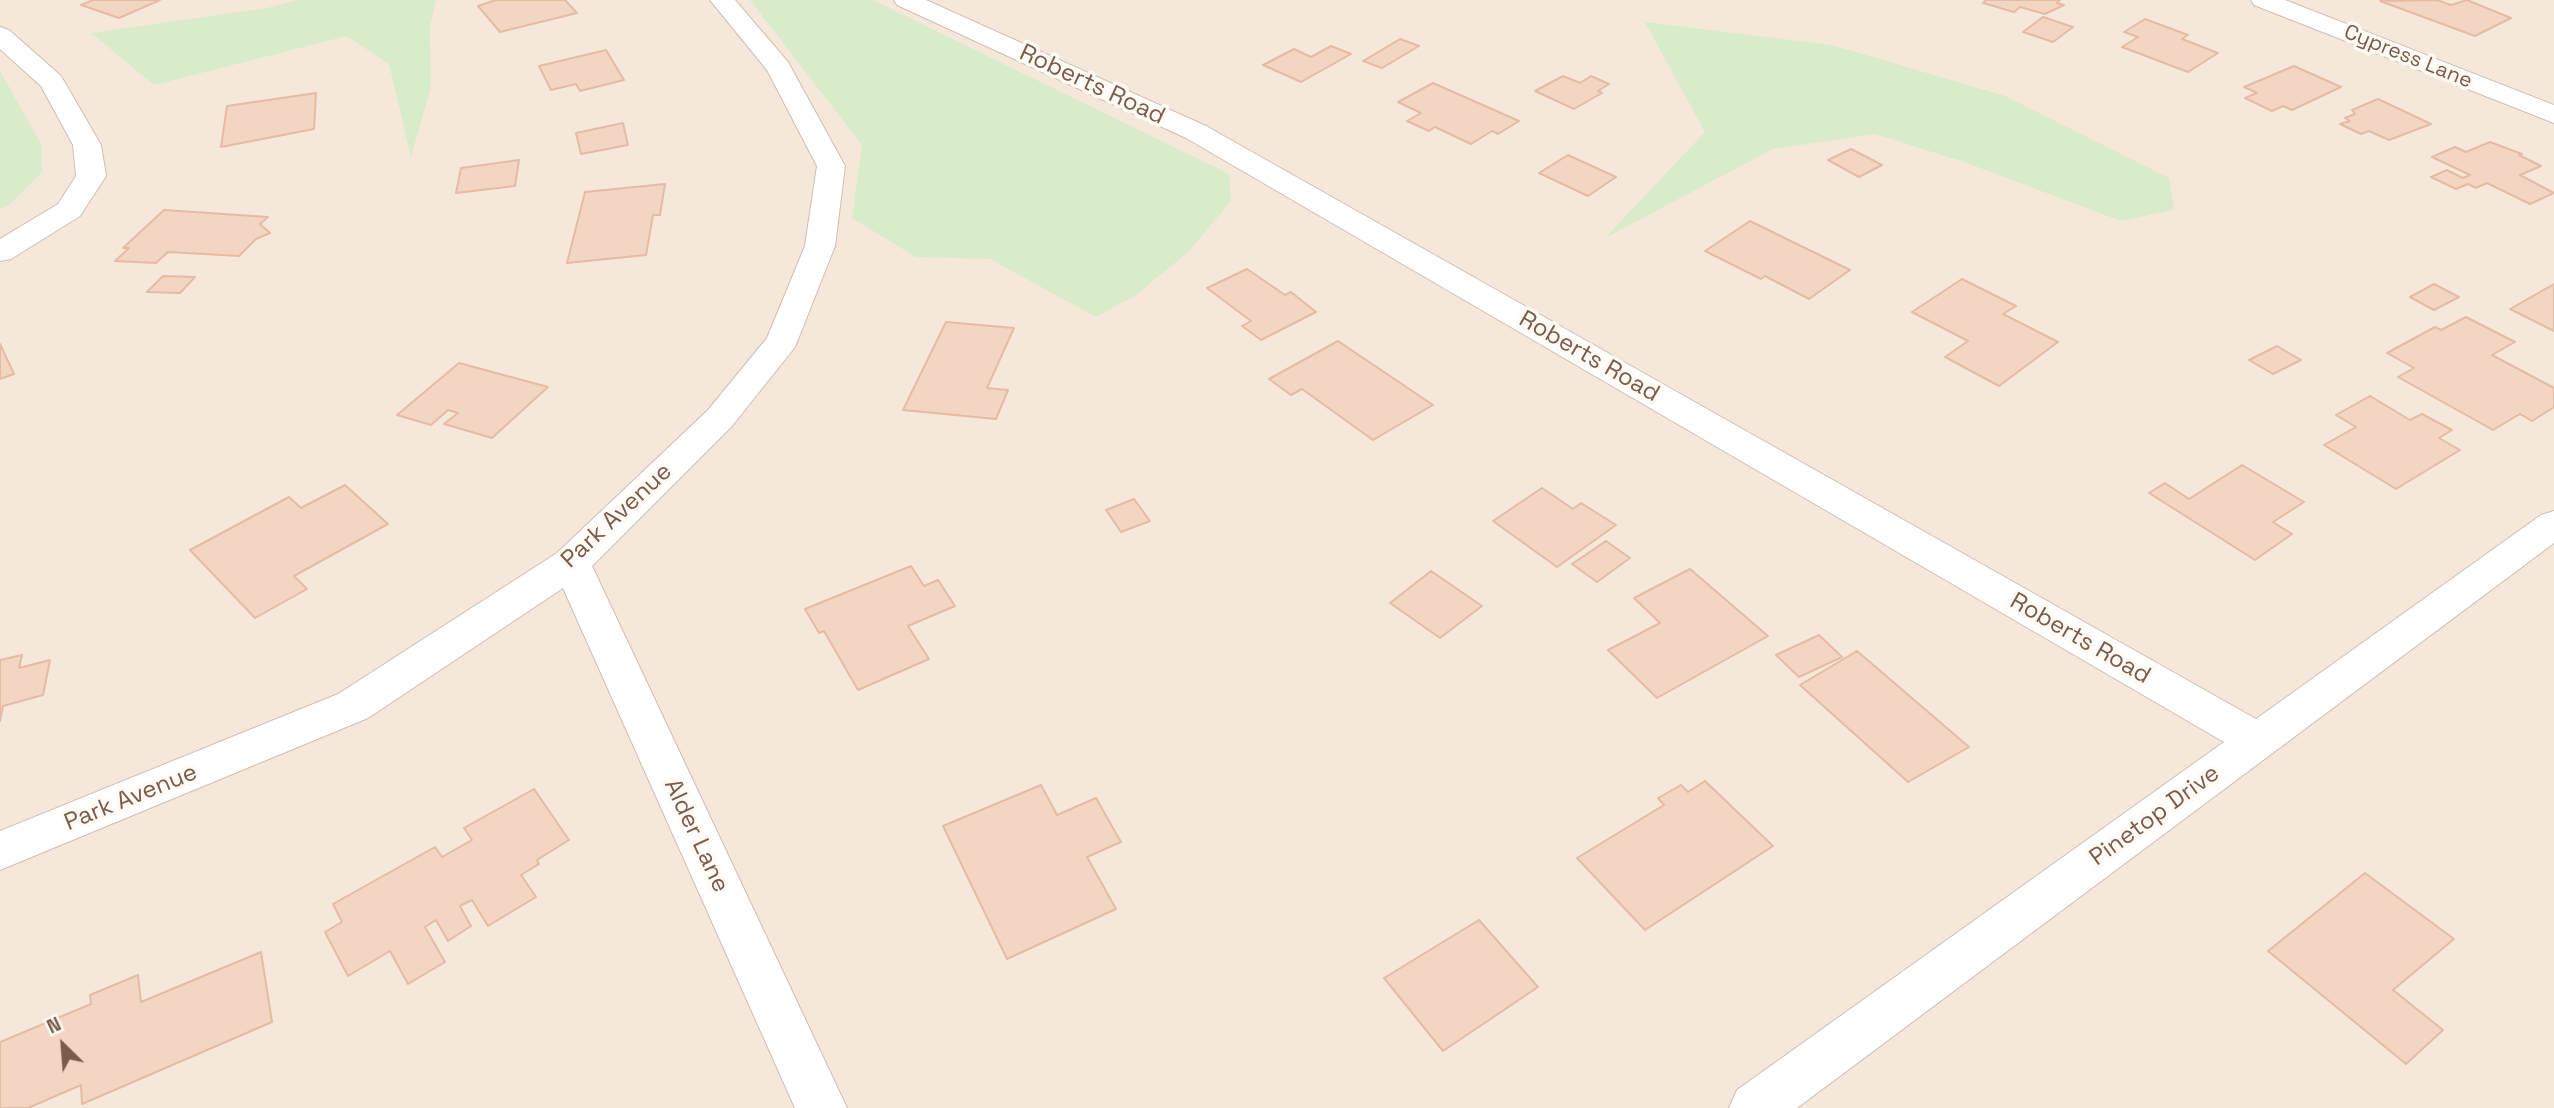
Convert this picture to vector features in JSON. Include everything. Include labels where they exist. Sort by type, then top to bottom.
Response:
[{"type":"street","name":"Park Avenue","points":[[0,851],[354,706],[571,563],[720,418],[783,340],[820,246],[831,166],[779,68],[722,0]]},
{"type":"street","name":"Roberts Road","points":[[906,0],[1196,132],[2257,740]]},
{"type":"street","name":"Cypress Lane","points":[[2263,0],[2554,115]]},
{"type":"street","points":[[0,35],[52,82],[87,145],[91,176],[69,210],[0,251]]},
{"type":"street","name":"Pinetop Drive","points":[[1755,1108],[2554,524]]},
{"type":"street","name":"Alder Lane","points":[[571,563],[821,1108]]},
{"type":"shaded area","points":[[0,0],[2554,0],[2554,1108],[0,1108]]},
{"type":"green space","points":[[297,0],[436,0],[430,26],[431,87],[411,157],[389,64],[347,36],[154,85],[91,33],[267,8]]},
{"type":"green space","points":[[750,0],[873,0],[1229,174],[1231,201],[1189,251],[1136,295],[1096,317],[990,259],[916,257],[852,218],[862,145]]},
{"type":"green space","points":[[1645,22],[1832,45],[2005,96],[2169,178],[2174,210],[2121,221],[1964,162],[1875,134],[1773,149],[1605,238],[1705,132]]},
{"type":"green space","points":[[0,71],[41,144],[42,172],[10,204],[0,209]]},
{"type":"building","points":[[93,0],[160,0],[119,18],[81,5]]},
{"type":"building","points":[[496,0],[565,0],[577,13],[500,32],[478,6]]},
{"type":"building","points":[[1986,0],[2060,0],[2057,3],[2064,5],[2045,14],[2020,7],[2014,12],[1983,3]]},
{"type":"building","points":[[2437,0],[2451,5],[2467,0],[2511,18],[2475,36],[2380,1]]},
{"type":"building","points":[[2043,17],[2073,27],[2053,42],[2023,32]]},
{"type":"building","points":[[2145,19],[2188,35],[2182,39],[2218,53],[2188,72],[2122,47],[2138,37],[2124,32]]},
{"type":"building","points":[[1400,39],[1419,46],[1382,68],[1363,61]]},
{"type":"building","points":[[1331,46],[1351,54],[1301,82],[1263,65],[1294,49],[1311,57]]},
{"type":"building","points":[[606,50],[624,80],[580,91],[576,84],[551,90],[539,66]]},
{"type":"building","points":[[2294,66],[2341,87],[2292,110],[2283,106],[2272,111],[2245,98],[2257,93],[2244,87]]},
{"type":"building","points":[[1563,76],[1580,83],[1591,76],[1609,84],[1598,91],[1602,93],[1574,109],[1535,91]]},
{"type":"building","points":[[1433,83],[1519,121],[1498,134],[1492,131],[1471,144],[1435,127],[1429,131],[1407,121],[1421,113],[1398,102]]},
{"type":"building","points":[[316,93],[314,129],[221,147],[227,106]]},
{"type":"building","points":[[2378,99],[2431,124],[2389,140],[2369,131],[2361,134],[2340,124],[2350,121],[2345,118],[2355,114],[2352,110]]},
{"type":"building","points":[[623,123],[628,145],[581,154],[576,133]]},
{"type":"building","points":[[2490,142],[2522,154],[2519,155],[2541,166],[2520,175],[2554,193],[2530,204],[2487,183],[2476,188],[2468,184],[2456,189],[2431,177],[2447,170],[2463,178],[2470,175],[2432,157],[2455,147],[2466,152]]},
{"type":"building","points":[[1851,149],[1882,165],[1859,177],[1828,160]]},
{"type":"building","points":[[1568,155],[1616,177],[1588,196],[1539,173]]},
{"type":"building","points":[[519,160],[515,186],[456,193],[461,168]]},
{"type":"building","points":[[665,184],[660,215],[653,215],[646,255],[567,263],[585,192]]},
{"type":"building","points":[[164,210],[268,217],[260,224],[270,233],[256,239],[239,256],[168,252],[156,263],[115,261],[129,248],[123,248]]},
{"type":"building","points":[[1750,221],[1850,270],[1809,299],[1765,276],[1761,279],[1705,251]]},
{"type":"building","points":[[1247,269],[1285,295],[1291,292],[1316,312],[1261,340],[1242,326],[1251,321],[1207,288]]},
{"type":"building","points":[[163,276],[195,277],[180,293],[147,292]]},
{"type":"building","points":[[1962,279],[2016,306],[2003,314],[2058,342],[1999,386],[1945,357],[1968,341],[1912,312]]},
{"type":"building","points":[[2434,284],[2459,297],[2434,310],[2410,297]]},
{"type":"building","points":[[2554,284],[2554,331],[2510,309]]},
{"type":"building","points":[[2466,317],[2515,342],[2492,355],[2554,388],[2554,407],[2532,421],[2520,414],[2493,430],[2398,377],[2414,368],[2387,353],[2435,327],[2441,330]]},
{"type":"building","points":[[946,322],[1014,328],[987,388],[1008,390],[996,419],[903,410]]},
{"type":"building","points":[[1338,341],[1433,405],[1373,440],[1302,389],[1291,395],[1269,379]]},
{"type":"building","points":[[0,344],[14,374],[0,379]]},
{"type":"building","points":[[2277,346],[2301,360],[2273,374],[2249,360]]},
{"type":"building","points":[[459,363],[548,387],[492,438],[444,424],[458,413],[448,410],[431,425],[397,415]]},
{"type":"building","points":[[2370,396],[2410,420],[2422,414],[2452,430],[2439,438],[2460,450],[2396,489],[2324,445],[2356,427],[2336,415]]},
{"type":"building","points":[[2242,465],[2304,502],[2273,522],[2292,534],[2255,560],[2149,493],[2165,483],[2189,499]]},
{"type":"building","points":[[345,485],[388,524],[294,576],[307,589],[255,618],[190,550],[289,497],[301,508]]},
{"type":"building","points":[[1542,488],[1573,509],[1581,503],[1616,525],[1557,567],[1493,521]]},
{"type":"building","points":[[1134,499],[1150,521],[1121,532],[1106,510]]},
{"type":"building","points":[[1606,541],[1630,558],[1597,582],[1572,564]]},
{"type":"building","points":[[911,566],[924,586],[938,580],[955,606],[908,626],[929,659],[858,690],[824,631],[819,633],[805,609]]},
{"type":"building","points":[[1690,569],[1768,636],[1657,698],[1608,650],[1660,623],[1634,598]]},
{"type":"building","points":[[1431,571],[1482,606],[1440,638],[1390,603]]},
{"type":"building","points":[[1819,635],[1842,657],[1799,677],[1776,655]]},
{"type":"building","points":[[1857,651],[1969,747],[1908,782],[1800,685]]},
{"type":"building","points":[[22,655],[19,668],[50,660],[43,695],[3,706],[0,721],[0,660]]},
{"type":"building","points":[[1705,781],[1773,846],[1645,930],[1577,858],[1664,805],[1658,798],[1681,785],[1688,792]]},
{"type":"building","points":[[1041,785],[1057,815],[1096,798],[1121,842],[1087,857],[1116,909],[1007,959],[943,826]]},
{"type":"building","points":[[534,789],[569,840],[537,860],[539,864],[521,875],[536,897],[488,926],[472,900],[460,906],[471,926],[448,941],[436,920],[425,927],[445,962],[408,984],[390,951],[348,976],[325,932],[342,922],[333,904],[435,847],[442,857],[472,840],[464,828]]},
{"type":"building","points":[[2365,873],[2454,939],[2393,990],[2443,1030],[2406,1064],[2268,951]]},
{"type":"building","points":[[1479,920],[1538,987],[1443,1051],[1384,978]]},
{"type":"building","points":[[261,952],[272,1022],[82,1104],[81,1085],[28,1108],[0,1108],[0,1042],[91,1004],[90,995],[138,975],[141,1002]]}]
